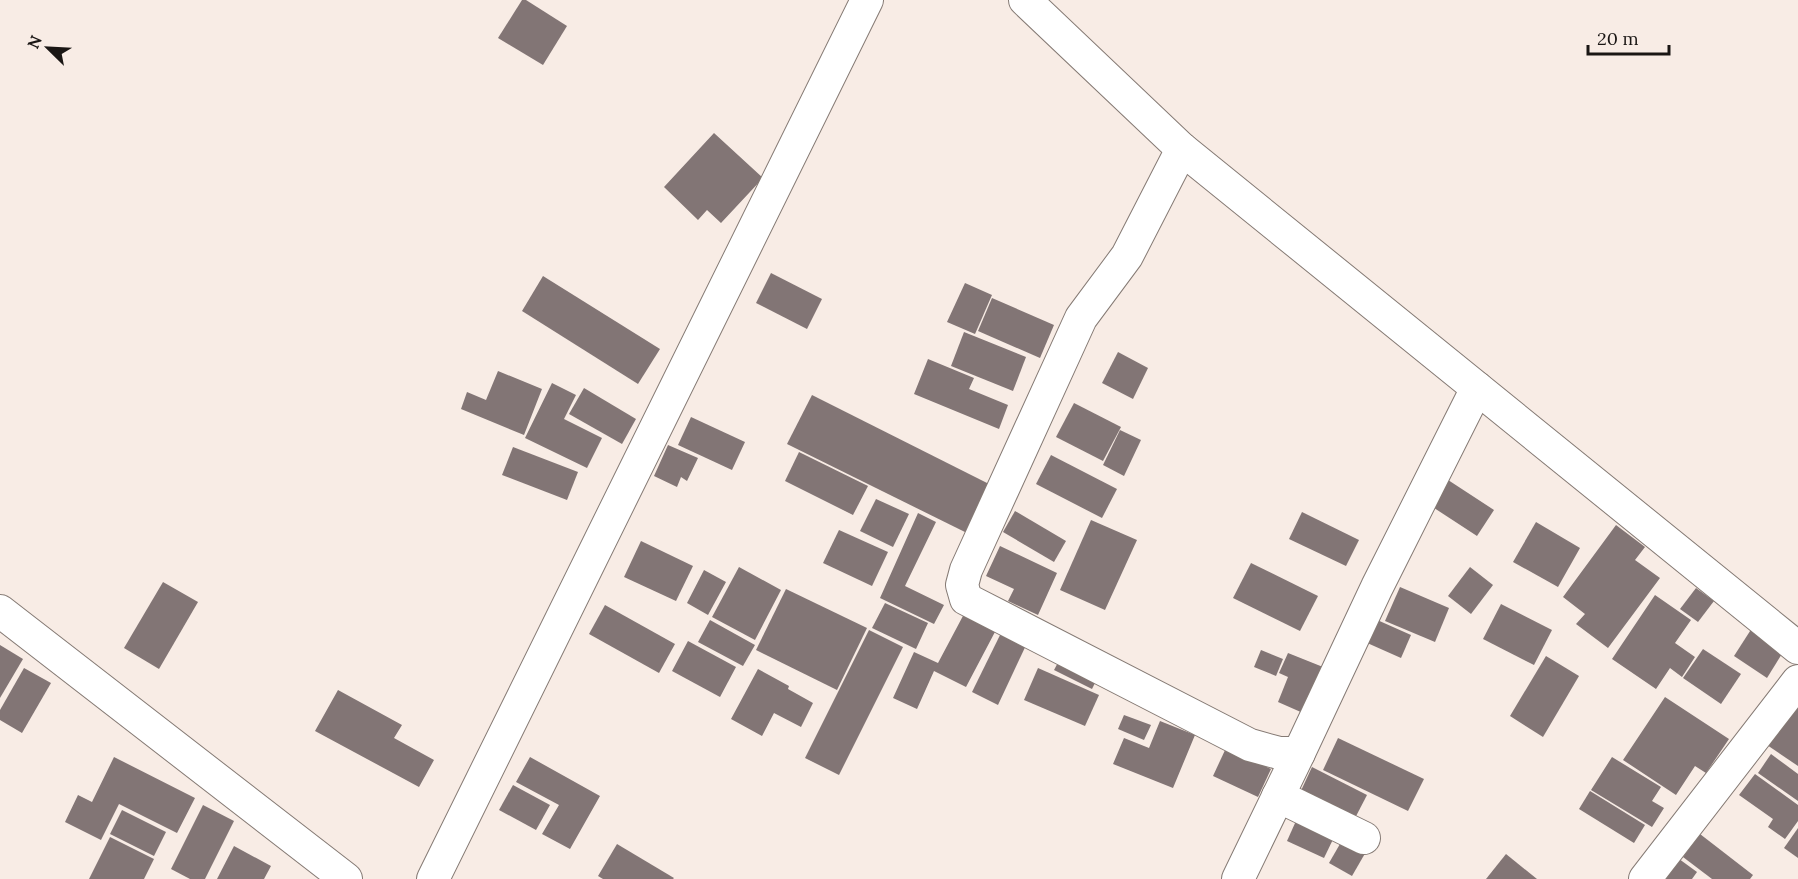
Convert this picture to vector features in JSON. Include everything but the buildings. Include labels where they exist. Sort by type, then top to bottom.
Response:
[{"type":"street","points":[[434,879],[867,0]]},
{"type":"street","points":[[1025,0],[1182,149],[1798,648]]},
{"type":"street","points":[[1182,149],[1127,256],[1081,318],[966,570],[963,593],[966,600],[1250,745],[1279,753],[1299,753]]},
{"type":"street","points":[[1238,879],[1377,587],[1477,388]]},
{"type":"street","points":[[0,611],[346,879]]},
{"type":"street","points":[[1645,879],[1798,681]]},
{"type":"street","points":[[1278,796],[1365,838]]}]
